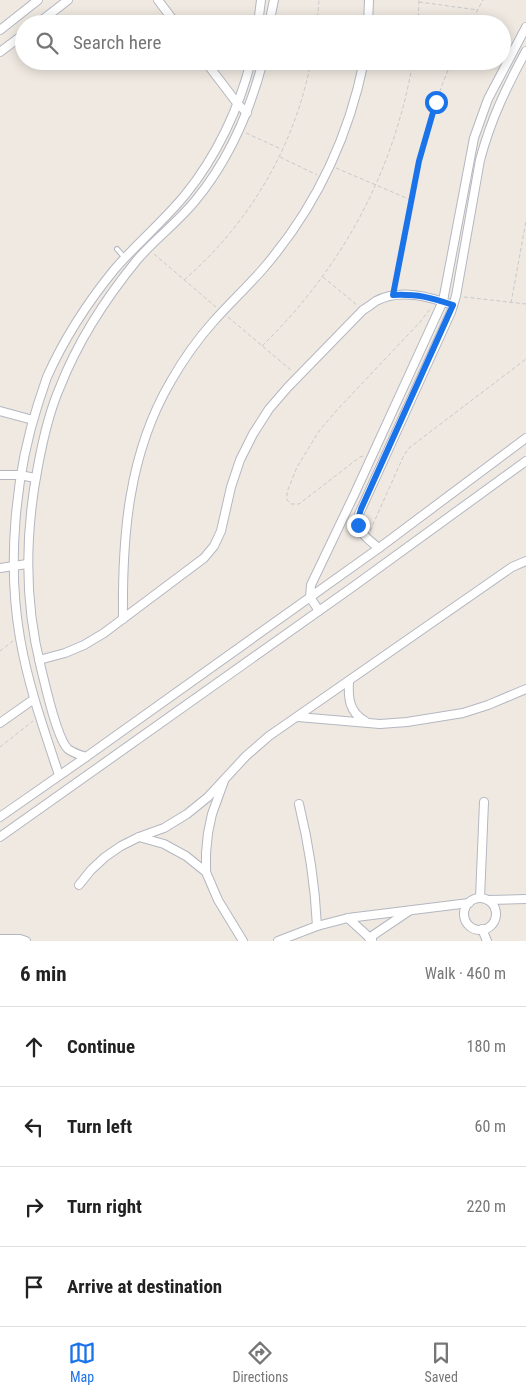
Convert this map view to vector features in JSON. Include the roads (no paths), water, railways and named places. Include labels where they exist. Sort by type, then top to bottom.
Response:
[{"type":"street","points":[[19,15],[38,0]]},
{"type":"street","points":[[49,15],[68,0]]},
{"type":"street","points":[[158,0],[169,15]]},
{"type":"street","points":[[260,15],[262,0]]},
{"type":"street","points":[[271,15],[274,0]]},
{"type":"street","points":[[368,15],[369,0]]},
{"type":"street","points":[[0,30],[15,18]]},
{"type":"street","points":[[511,55],[526,27]]},
{"type":"street","points":[[0,52],[15,41]]},
{"type":"street","points":[[379,548],[367,539],[360,530],[359,514],[453,305],[485,141],[499,104],[526,51]]},
{"type":"street","points":[[212,70],[237,104],[247,113]]},
{"type":"street","points":[[59,775],[34,699],[20,637],[15,601],[13,566],[20,475],[33,420],[47,379],[62,347],[98,291],[125,258],[185,194],[216,149],[237,104],[248,70]]},
{"type":"street","points":[[86,757],[67,748],[64,743],[55,720],[32,629],[29,598],[28,535],[35,478],[49,416],[71,360],[118,284],[137,260],[195,201],[226,155],[247,113],[260,70]]},
{"type":"street","points":[[123,619],[122,577],[125,532],[131,489],[140,452],[153,416],[170,382],[189,352],[211,324],[263,269],[293,231],[315,198],[345,132],[356,98],[362,70]]},
{"type":"street","points":[[319,611],[310,597],[313,578],[355,493],[440,300],[474,138],[488,99],[503,70]]},
{"type":"street","points":[[39,660],[65,653],[84,645],[104,633],[204,558],[214,546],[221,531],[231,487],[240,460],[253,434],[269,409],[363,310],[378,300],[393,295],[421,295],[453,305]]},
{"type":"street","points":[[0,411],[33,420]]},
{"type":"street","points":[[0,817],[379,548],[526,438]]},
{"type":"street","points":[[0,837],[354,586],[526,461]]},
{"type":"street","points":[[0,475],[20,475],[35,478]]},
{"type":"street","points":[[355,493],[361,497],[366,497]]},
{"type":"street","points":[[347,508],[353,509],[359,514]]},
{"type":"street","points":[[79,885],[91,870],[121,846],[164,828],[187,814],[208,797],[246,756],[269,736],[349,682],[512,567],[526,555]]},
{"type":"street","points":[[512,567],[526,561]]},
{"type":"street","points":[[0,568],[28,564]]},
{"type":"street","points":[[344,572],[354,586]]},
{"type":"street","points":[[349,682],[348,698],[350,706],[366,722]]},
{"type":"street","points":[[298,717],[380,724],[407,722],[488,706],[526,689]]},
{"type":"street","points":[[0,723],[34,699]]},
{"type":"street","points":[[42,725],[55,720]]},
{"type":"street","points":[[226,777],[212,814],[208,833],[206,872],[218,900],[243,941]]},
{"type":"street","points":[[484,802],[484,899]]},
{"type":"street","points":[[299,804],[312,864],[317,926]]},
{"type":"street","points":[[139,837],[164,844],[186,856],[206,872]]},
{"type":"street","points":[[278,941],[317,926],[348,918],[469,902],[476,898],[526,899]]},
{"type":"street","points":[[469,902],[464,910],[465,919],[470,926],[482,930],[490,926],[495,919],[495,910],[491,903],[484,899]]},
{"type":"street","points":[[348,918],[371,939],[411,910]]},
{"type":"street","points":[[482,930],[487,941]]},
{"type":"street","points":[[0,939],[26,941]]},
{"type":"lane","points":[[117,249],[125,258]]}]
